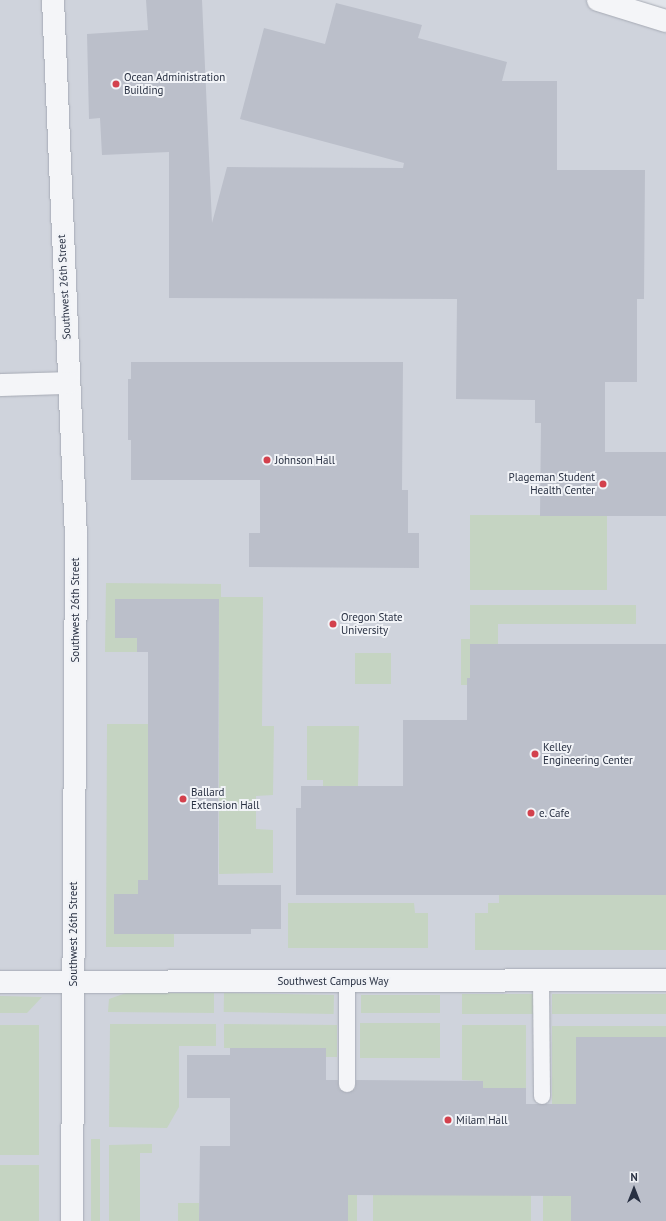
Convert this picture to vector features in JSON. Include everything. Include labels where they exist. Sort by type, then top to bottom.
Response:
[{"type":"street","name":"Southwest 26th Street","points":[[53,0],[76,538],[72,1221]]},
{"type":"street","points":[[598,0],[666,21]]},
{"type":"street","points":[[0,384],[69,383]]},
{"type":"street","name":"Southwest Campus Way","points":[[0,982],[666,980]]},
{"type":"lane","points":[[541,980],[542,1096]]},
{"type":"lane","points":[[347,981],[347,1084]]},
{"type":"shaded area","name":"Oregon State University","points":[[0,0],[596,0],[666,28],[666,1221],[0,1221]]},
{"type":"green space","points":[[470,515],[607,515],[607,590],[470,590]]},
{"type":"green space","points":[[106,583],[221,584],[221,597],[263,597],[262,726],[274,726],[273,795],[256,796],[256,829],[273,830],[273,873],[219,874],[219,599],[115,599],[115,638],[137,638],[137,652],[105,652]]},
{"type":"green space","points":[[470,605],[636,605],[636,624],[498,624],[498,644],[470,678],[467,679],[467,685],[461,685],[461,639],[470,639]]},
{"type":"green space","points":[[355,653],[391,653],[391,684],[355,684]]},
{"type":"green space","points":[[107,724],[148,724],[148,880],[138,880],[138,894],[114,894],[114,933],[174,934],[174,947],[106,947]]},
{"type":"green space","points":[[307,726],[359,726],[358,786],[323,786],[323,780],[307,780]]},
{"type":"green space","points":[[499,895],[666,895],[666,950],[475,950],[475,913],[488,913],[488,903],[499,903]]},
{"type":"green space","points":[[288,903],[414,903],[415,913],[428,913],[428,948],[288,948]]},
{"type":"green space","points":[[126,993],[214,993],[214,1013],[108,1012],[109,999]]},
{"type":"green space","points":[[224,993],[334,995],[334,1014],[224,1012]]},
{"type":"green space","points":[[462,994],[533,994],[533,1014],[462,1014]]},
{"type":"green space","points":[[552,994],[666,994],[666,1014],[552,1014]]},
{"type":"green space","points":[[361,995],[440,995],[440,1013],[361,1013]]},
{"type":"green space","points":[[0,996],[42,997],[27,1013],[0,1013]]},
{"type":"green space","points":[[360,1023],[440,1023],[440,1058],[360,1058]]},
{"type":"green space","points":[[110,1024],[216,1024],[216,1046],[179,1046],[179,1107],[167,1128],[109,1127]]},
{"type":"green space","points":[[224,1024],[337,1025],[337,1057],[326,1057],[326,1048],[224,1048]]},
{"type":"green space","points":[[0,1025],[39,1025],[39,1155],[0,1155]]},
{"type":"green space","points":[[462,1025],[526,1025],[526,1088],[483,1088],[483,1081],[462,1080]]},
{"type":"green space","points":[[552,1026],[666,1026],[666,1037],[576,1037],[576,1104],[552,1104]]},
{"type":"green space","points":[[91,1139],[100,1139],[100,1221],[91,1221]]},
{"type":"green space","points":[[152,1144],[152,1153],[140,1153],[140,1221],[109,1221],[109,1145]]},
{"type":"green space","points":[[0,1165],[39,1165],[39,1221],[0,1221]]},
{"type":"green space","points":[[348,1178],[357,1178],[357,1221],[348,1221]]},
{"type":"green space","points":[[543,1178],[571,1178],[571,1221],[543,1221]]},
{"type":"green space","points":[[373,1195],[531,1195],[531,1221],[373,1221]]},
{"type":"green space","points":[[178,1203],[199,1203],[199,1221],[178,1221]]},
{"type":"building","points":[[146,0],[202,0],[212,223],[227,167],[403,168],[404,163],[240,119],[264,28],[325,44],[336,3],[422,25],[418,38],[507,62],[502,81],[557,81],[557,170],[645,170],[644,299],[637,299],[637,382],[605,382],[605,452],[666,452],[666,516],[540,516],[541,423],[535,423],[535,400],[456,399],[457,299],[169,298],[169,152],[102,155],[100,118],[89,119],[87,34],[148,30]]},
{"type":"building","name":"Johnson Hall","points":[[131,362],[403,362],[402,490],[408,490],[408,533],[419,533],[419,568],[249,567],[249,533],[260,533],[260,480],[131,480],[131,440],[128,440],[128,379],[131,379]]},
{"type":"building","name":"Ballard Extension Hall","points":[[115,599],[219,599],[218,885],[281,885],[281,929],[251,929],[251,934],[114,934],[114,894],[138,894],[138,880],[148,880],[148,652],[137,652],[137,638],[115,638]]},
{"type":"building","name":"Kelley Engineering Center","points":[[470,644],[666,644],[666,895],[296,895],[296,808],[301,808],[301,786],[403,786],[403,720],[467,720],[467,678],[470,678]]},
{"type":"building","name":"Milam Hall","points":[[576,1037],[666,1037],[666,1221],[571,1221],[571,1196],[348,1195],[348,1221],[199,1221],[200,1146],[230,1146],[230,1098],[187,1098],[187,1055],[230,1055],[230,1048],[326,1048],[326,1080],[338,1080],[339,1089],[347,1093],[355,1089],[356,1080],[483,1081],[483,1088],[526,1088],[526,1104],[576,1104]]},
{"type":"place","name":"Ocean Administration Building","points":[[116,84]]},
{"type":"place","name":"Johnson Hall","points":[[267,460]]},
{"type":"place","name":"Plageman Student Health Center","points":[[603,484]]},
{"type":"place","name":"Oregon State University","points":[[333,624]]},
{"type":"place","name":"Kelley Engineering Center","points":[[535,754]]},
{"type":"place","name":"Ballard Extension Hall","points":[[183,799]]},
{"type":"place","name":"e. Cafe","points":[[531,813]]},
{"type":"place","name":"Milam Hall","points":[[448,1120]]}]
